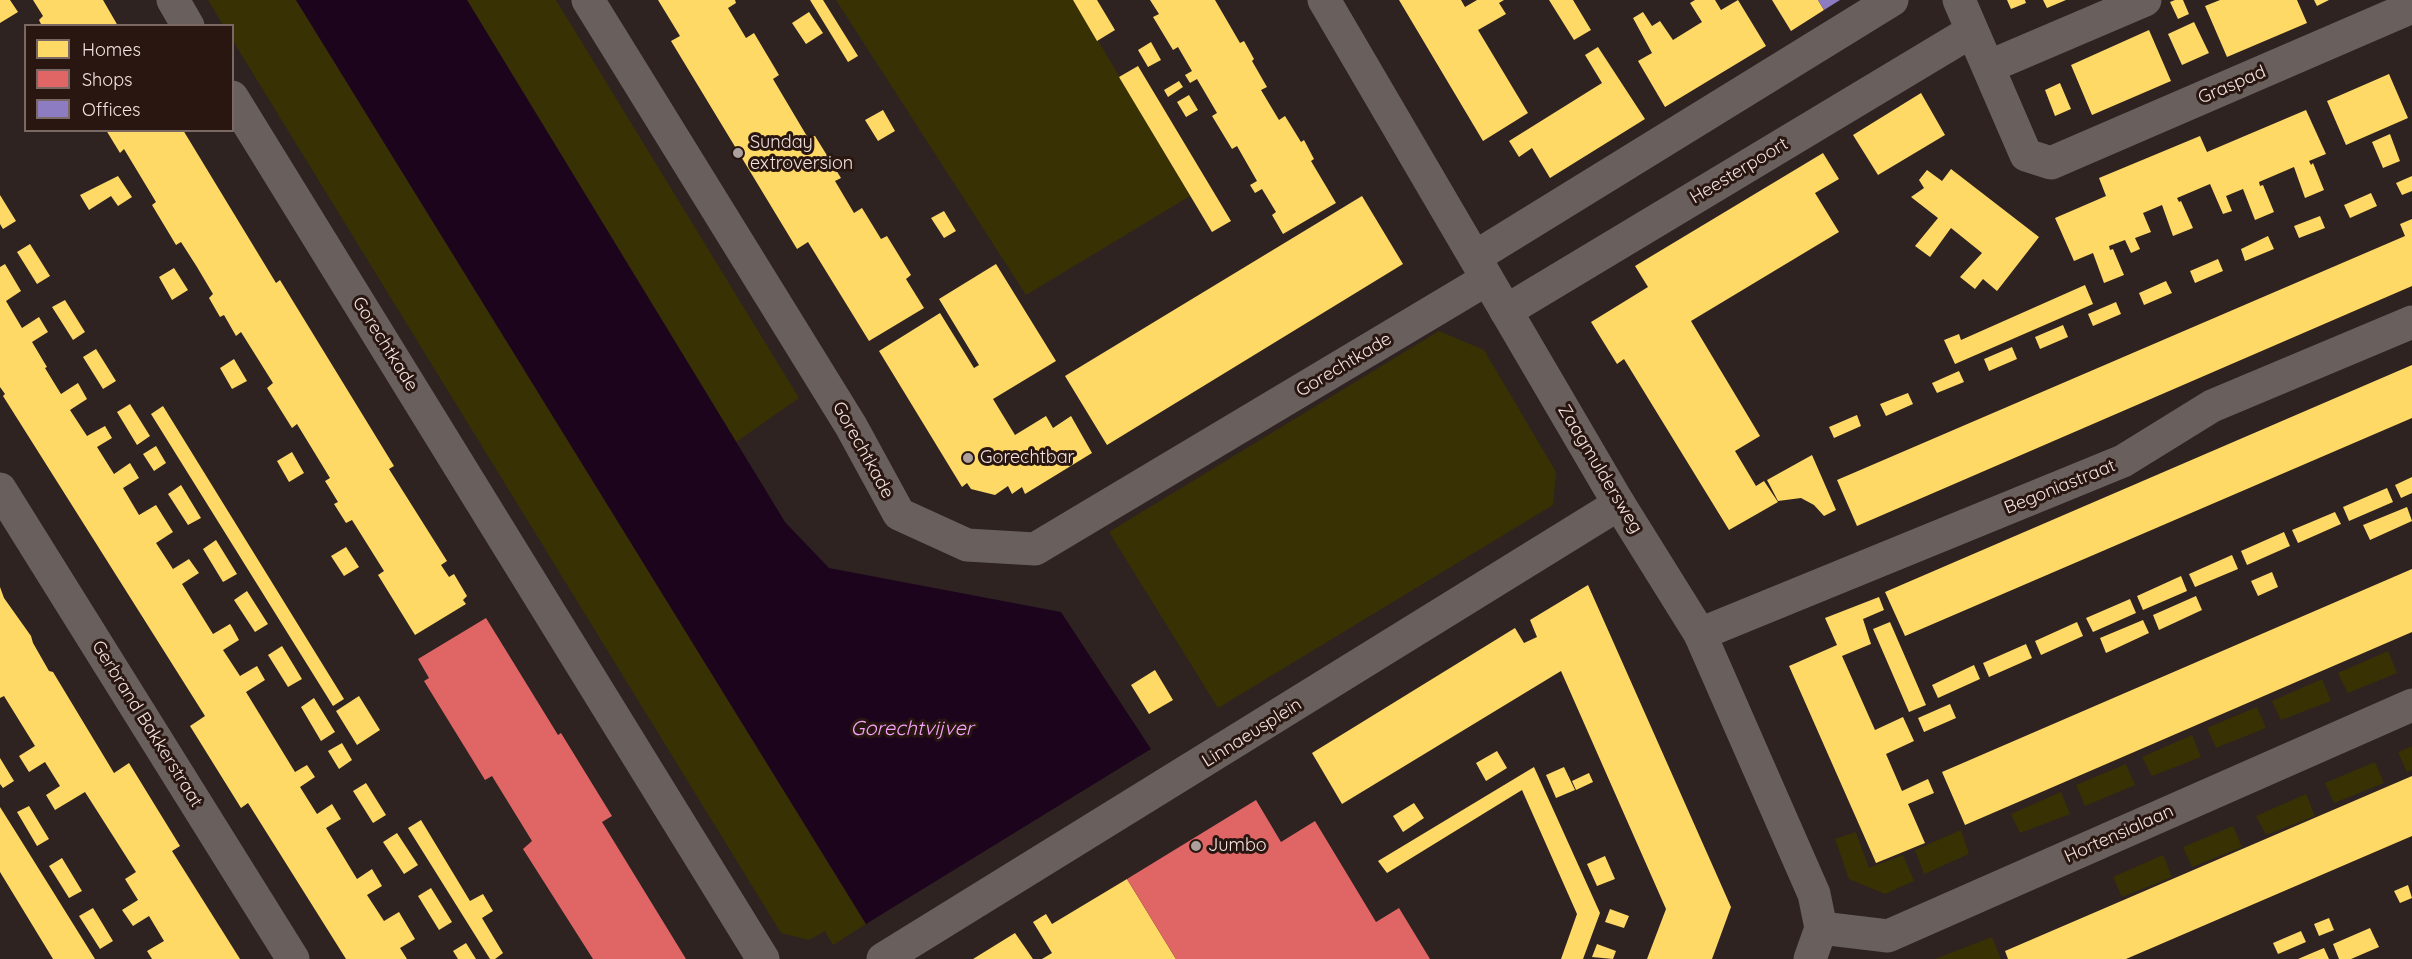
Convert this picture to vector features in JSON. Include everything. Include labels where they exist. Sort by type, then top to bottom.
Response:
[{"type":"street","points":[[173,0],[187,24]]},
{"type":"street","name":"Gorechtkade","points":[[588,0],[851,426],[899,514],[967,544],[1035,549],[1481,268]]},
{"type":"street","name":"Zaagmuldersweg","points":[[1324,0],[1619,504],[1700,634],[1814,894],[1821,928]]},
{"type":"street","points":[[1481,268],[1892,0]]},
{"type":"street","points":[[1959,0],[1988,67],[2145,0]]},
{"type":"street","name":"Graspad","points":[[1988,67],[2026,154],[2051,163],[2412,7]]},
{"type":"street","name":"Heesterpoort","points":[[1506,311],[1972,31]]},
{"type":"street","name":"Gorechtkade","points":[[234,100],[763,959]]},
{"type":"street","name":"Begoniastraat","points":[[1700,634],[2123,461],[2212,406],[2412,322]]},
{"type":"street","name":"Gerbrand Bakkerstraat","points":[[0,489],[293,959]]},
{"type":"street","name":"Linnaeusplein","points":[[883,959],[1619,504]]},
{"type":"street","name":"Hortensialaan","points":[[1821,928],[1888,936],[2412,705]]},
{"type":"street","points":[[1810,959],[1821,928]]},
{"type":"shaded area","points":[[208,0],[296,0],[866,924],[833,945],[825,931],[809,940],[781,933],[234,43],[234,24],[222,24]]},
{"type":"shaded area","points":[[467,0],[556,0],[799,398],[736,442]]},
{"type":"shaded area","points":[[836,0],[1074,0],[1190,196],[1026,295]]},
{"type":"shaded area","points":[[1439,331],[1484,350],[1556,472],[1553,505],[1218,708],[1109,532]]},
{"type":"shaded area","points":[[2388,651],[2397,673],[2348,693],[2338,673]]},
{"type":"shaded area","points":[[2322,679],[2331,701],[2281,720],[2272,701]]},
{"type":"shaded area","points":[[2257,707],[2266,728],[2216,748],[2207,728]]},
{"type":"shaded area","points":[[2192,735],[2201,757],[2152,776],[2142,757]]},
{"type":"shaded area","points":[[2412,746],[2412,770],[2407,772],[2398,752]]},
{"type":"shaded area","points":[[2375,762],[2384,783],[2334,803],[2325,783]]},
{"type":"shaded area","points":[[2126,764],[2135,785],[2085,806],[2076,785]]},
{"type":"shaded area","points":[[2061,792],[2070,814],[2020,833],[2011,814]]},
{"type":"shaded area","points":[[2306,794],[2315,816],[2266,835],[2256,816]]},
{"type":"shaded area","points":[[2233,826],[2242,847],[2192,867],[2183,847]]},
{"type":"shaded area","points":[[1961,830],[1969,854],[1924,874],[1915,850]]},
{"type":"shaded area","points":[[1856,832],[1869,868],[1903,855],[1914,881],[1885,894],[1849,879],[1835,839]]},
{"type":"shaded area","points":[[2163,855],[2172,877],[2122,897],[2113,877]]},
{"type":"shaded area","points":[[1992,937],[2001,959],[1935,959]]},
{"type":"water","name":"Gorechtvijver","points":[[296,0],[467,0],[785,522],[829,568],[1061,612],[1151,749],[866,924]]},
{"type":"building: Homes","points":[[0,0],[10,0],[18,12],[0,23]]},
{"type":"building: Homes","points":[[33,0],[103,0],[117,24],[41,24],[39,20],[43,16]]},
{"type":"building: Homes","points":[[658,0],[735,0],[736,3],[728,8],[746,38],[754,33],[779,75],[773,79],[808,138],[815,136],[841,178],[835,181],[854,213],[862,208],[881,239],[887,236],[911,275],[906,279],[924,308],[869,341],[808,242],[797,249],[671,41],[680,36]]},
{"type":"building: Homes","points":[[810,0],[823,0],[858,56],[848,62]]},
{"type":"building: Homes","points":[[1073,0],[1097,0],[1115,30],[1097,41]]},
{"type":"building: Homes","points":[[1150,0],[1215,0],[1240,43],[1244,41],[1254,59],[1252,61],[1267,87],[1261,90],[1279,120],[1285,116],[1301,142],[1304,140],[1314,159],[1311,161],[1336,203],[1283,234],[1272,215],[1276,212],[1262,189],[1255,193],[1250,185],[1257,181],[1237,146],[1232,149],[1212,116],[1217,113],[1197,79],[1190,83],[1185,75],[1192,71],[1178,47],[1173,50],[1153,17],[1159,14]]},
{"type":"building: Homes","points":[[1399,0],[1461,0],[1465,7],[1477,0],[1504,0],[1499,3],[1506,14],[1478,30],[1528,113],[1483,141]]},
{"type":"building: Homes","points":[[1549,0],[1573,0],[1591,30],[1574,40]]},
{"type":"building: Homes","points":[[1695,0],[1715,0],[1721,10],[1738,0],[1766,46],[1665,107],[1638,61],[1652,53],[1633,18],[1643,12],[1652,26],[1660,21],[1673,40],[1702,22],[1690,3]]},
{"type":"building: Homes","points":[[1772,0],[1818,0],[1824,10],[1791,31]]},
{"type":"building: Homes","points":[[2007,0],[2025,0],[2026,3],[2011,9]]},
{"type":"building: Homes","points":[[2043,0],[2066,0],[2047,8]]},
{"type":"building: Homes","points":[[2183,0],[2189,14],[2178,19],[2170,2]]},
{"type":"building: Homes","points":[[2220,0],[2297,0],[2307,23],[2227,57],[2205,6]]},
{"type":"building: Homes","points":[[2314,0],[2329,0],[2317,6]]},
{"type":"building: Homes","points":[[809,12],[823,33],[806,44],[792,23]]},
{"type":"building: Homes","points":[[2194,22],[2209,53],[2182,65],[2168,34]]},
{"type":"building: Homes","points":[[2149,30],[2171,81],[2092,115],[2071,65]]},
{"type":"building: Homes","points":[[1151,42],[1161,60],[1148,67],[1138,50]]},
{"type":"building: Homes","points":[[1598,47],[1645,119],[1550,178],[1532,148],[1519,157],[1509,141],[1602,83],[1585,55]]},
{"type":"building: Homes","points":[[1138,66],[1231,221],[1212,232],[1119,77]]},
{"type":"building: Homes","points":[[2389,74],[2408,118],[2346,145],[2327,101]]},
{"type":"building: Homes","points":[[1179,81],[1183,87],[1168,97],[1164,90]]},
{"type":"building: Homes","points":[[2060,83],[2071,109],[2055,116],[2045,90]]},
{"type":"building: Homes","points":[[1921,93],[1945,135],[1878,175],[1853,135]]},
{"type":"building: Homes","points":[[1189,95],[1198,110],[1186,117],[1177,102]]},
{"type":"building: Homes","points":[[883,110],[895,131],[878,141],[865,120]]},
{"type":"building: Homes","points":[[2306,110],[2326,154],[2309,161],[2311,165],[2313,163],[2324,190],[2305,198],[2294,167],[2259,182],[2260,186],[2263,185],[2274,212],[2255,220],[2243,189],[2226,196],[2232,211],[2223,214],[2210,184],[2177,198],[2179,202],[2181,201],[2193,228],[2173,236],[2162,205],[2143,213],[2151,232],[2135,238],[2140,249],[2131,253],[2125,240],[2109,246],[2110,250],[2113,249],[2124,275],[2104,283],[2093,253],[2074,261],[2055,218],[2106,196],[2099,178],[2200,136],[2207,152]]},
{"type":"building: Homes","points":[[107,132],[184,132],[276,283],[280,280],[394,466],[389,469],[447,561],[441,565],[449,577],[454,574],[467,596],[463,600],[466,604],[415,635],[378,575],[384,571],[352,520],[346,523],[334,504],[338,502],[325,481],[330,478],[297,424],[292,428],[267,388],[273,383],[241,332],[236,336],[224,315],[220,317],[209,298],[213,294],[197,267],[181,242],[176,245],[152,205],[156,202],[124,149],[120,153]]},
{"type":"building: Homes","points":[[2390,134],[2400,161],[2383,168],[2372,142]]},
{"type":"building: Homes","points":[[1823,153],[1839,179],[1815,193],[1839,232],[1691,321],[1760,436],[1735,451],[1756,486],[1764,481],[1778,502],[1729,530],[1624,359],[1617,364],[1591,322],[1648,287],[1635,266]]},
{"type":"building: Homes","points":[[1951,169],[2039,237],[1997,291],[1983,279],[1975,289],[1960,277],[1982,253],[1951,228],[1930,257],[1915,246],[1938,218],[1911,197],[1924,188],[1919,180],[1927,170],[1942,181]]},
{"type":"building: Homes","points":[[118,176],[132,197],[118,206],[111,196],[89,210],[80,195]]},
{"type":"building: Homes","points":[[2412,176],[2412,191],[2402,195],[2396,183]]},
{"type":"building: Homes","points":[[2371,193],[2377,206],[2350,218],[2344,205]]},
{"type":"building: Homes","points":[[0,195],[16,221],[3,229],[0,224]]},
{"type":"building: Homes","points":[[1362,196],[1403,264],[1107,445],[1065,376]]},
{"type":"building: Homes","points":[[944,211],[956,231],[944,238],[931,218]]},
{"type":"building: Homes","points":[[2320,216],[2325,228],[2299,238],[2294,226]]},
{"type":"building: Homes","points":[[2412,219],[2412,286],[1857,526],[1837,480],[2405,236],[2400,224]]},
{"type":"building: Homes","points":[[2268,236],[2274,249],[2245,261],[2241,249]]},
{"type":"building: Homes","points":[[30,244],[50,276],[37,284],[17,252]]},
{"type":"building: Homes","points":[[2218,259],[2223,271],[2195,283],[2190,271]]},
{"type":"building: Homes","points":[[5,264],[21,291],[6,301],[22,328],[39,317],[48,332],[32,342],[61,394],[78,383],[87,399],[70,410],[87,436],[105,426],[112,438],[97,447],[114,474],[130,463],[139,478],[123,488],[139,515],[156,505],[173,532],[156,543],[173,569],[189,559],[199,573],[182,584],[213,634],[230,624],[232,627],[239,640],[223,650],[240,676],[257,666],[265,680],[246,692],[295,772],[307,765],[315,777],[300,787],[317,814],[332,804],[341,819],[326,828],[357,879],[372,869],[382,886],[367,895],[384,921],[399,912],[415,939],[400,948],[407,959],[346,959],[248,803],[241,808],[190,726],[205,716],[3,396],[5,394],[0,387],[0,267]]},
{"type":"building: Homes","points":[[996,264],[1056,361],[993,399],[1015,435],[1046,416],[1053,428],[1071,416],[1092,453],[1025,494],[1022,487],[1012,494],[1008,486],[995,495],[971,489],[967,483],[962,487],[879,351],[940,313],[974,368],[979,365],[939,299]]},
{"type":"building: Homes","points":[[174,268],[188,290],[172,300],[159,277]]},
{"type":"building: Homes","points":[[2166,281],[2172,293],[2144,305],[2139,293]]},
{"type":"building: Homes","points":[[2085,285],[2093,304],[1955,364],[1944,340],[1959,334],[1961,340]]},
{"type":"building: Homes","points":[[65,300],[85,332],[73,340],[52,307]]},
{"type":"building: Homes","points":[[2116,302],[2121,314],[2093,326],[2088,314]]},
{"type":"building: Homes","points":[[2063,325],[2068,337],[2040,349],[2035,337]]},
{"type":"building: Homes","points":[[2012,347],[2017,359],[1989,371],[1984,359]]},
{"type":"building: Homes","points":[[96,349],[116,381],[103,389],[83,357]]},
{"type":"building: Homes","points":[[234,359],[247,381],[232,389],[220,368]]},
{"type":"building: Homes","points":[[2412,365],[2412,418],[1905,636],[1885,592]]},
{"type":"building: Homes","points":[[1959,371],[1964,382],[1937,393],[1932,383]]},
{"type":"building: Homes","points":[[1908,393],[1913,404],[1886,416],[1880,404]]},
{"type":"building: Homes","points":[[130,404],[150,436],[137,445],[117,412]]},
{"type":"building: Homes","points":[[163,406],[344,699],[333,706],[151,414]]},
{"type":"building: Homes","points":[[1857,415],[1861,426],[1834,438],[1829,427]]},
{"type":"building: Homes","points":[[156,446],[166,463],[154,471],[143,454]]},
{"type":"building: Homes","points":[[292,452],[304,473],[289,482],[277,461]]},
{"type":"building: Homes","points":[[1812,455],[1836,510],[1824,516],[1814,505],[1801,498],[1778,501],[1767,480]]},
{"type":"building: Homes","points":[[2412,477],[2412,493],[2401,498],[2395,485]]},
{"type":"building: Homes","points":[[181,485],[201,518],[188,525],[168,494]]},
{"type":"building: Homes","points":[[2387,488],[2393,502],[2349,521],[2343,507]]},
{"type":"building: Homes","points":[[2407,507],[2412,521],[2370,540],[2363,525]]},
{"type":"building: Homes","points":[[2335,512],[2341,524],[2298,543],[2292,530]]},
{"type":"building: Homes","points":[[2284,532],[2290,546],[2247,565],[2241,551]]},
{"type":"building: Homes","points":[[216,540],[237,574],[223,582],[203,549]]},
{"type":"building: Homes","points":[[346,547],[359,567],[344,576],[331,556]]},
{"type":"building: Homes","points":[[2232,555],[2238,569],[2195,587],[2189,574]]},
{"type":"building: Homes","points":[[2412,569],[2412,632],[1965,825],[1942,772]]},
{"type":"building: Homes","points":[[2272,572],[2278,587],[2258,596],[2251,581]]},
{"type":"building: Homes","points":[[2181,576],[2187,591],[2143,610],[2137,596]]},
{"type":"building: Homes","points":[[1588,585],[1731,907],[1712,959],[1647,959],[1666,909],[1561,671],[1342,804],[1312,753],[1515,628],[1524,643],[1537,637],[1530,620]]},
{"type":"building: Homes","points":[[0,587],[4,598],[31,636],[49,671],[53,672],[114,773],[129,763],[180,846],[172,851],[240,959],[152,959],[147,951],[164,941],[149,916],[133,926],[122,910],[138,900],[125,879],[136,872],[85,792],[55,810],[46,795],[60,786],[45,762],[29,772],[19,756],[35,746],[4,696],[0,698]]},
{"type":"building: Homes","points":[[247,591],[268,624],[255,632],[234,600]]},
{"type":"building: Homes","points":[[2196,596],[2202,610],[2159,630],[2153,615]]},
{"type":"building: Homes","points":[[1879,597],[1884,610],[1863,619],[1871,644],[1842,656],[1875,730],[1903,717],[1914,741],[1886,754],[1902,791],[1928,779],[1934,793],[1908,804],[1925,843],[1876,863],[1789,666],[1837,645],[1825,618]]},
{"type":"building: Homes","points":[[2130,599],[2136,613],[2093,632],[2086,618]]},
{"type":"building: Homes","points":[[2143,620],[2149,633],[2106,653],[2100,638]]},
{"type":"building: Homes","points":[[1890,622],[1926,705],[1909,712],[1873,629]]},
{"type":"building: Homes","points":[[2077,622],[2083,636],[2041,655],[2035,641]]},
{"type":"building: Homes","points":[[2026,644],[2032,658],[1989,677],[1983,663]]},
{"type":"building: Homes","points":[[282,646],[302,679],[288,687],[268,655]]},
{"type":"building: Homes","points":[[1974,665],[1980,679],[1938,698],[1932,685]]},
{"type":"building: Homes","points":[[1155,670],[1173,700],[1149,714],[1131,685]]},
{"type":"building: Homes","points":[[359,696],[380,730],[357,745],[336,711]]},
{"type":"building: Homes","points":[[314,698],[335,732],[321,741],[301,707]]},
{"type":"building: Homes","points":[[1950,704],[1956,718],[1924,732],[1918,718]]},
{"type":"building: Homes","points":[[342,743],[352,760],[339,769],[328,751]]},
{"type":"building: Homes","points":[[1497,751],[1507,768],[1486,781],[1476,763]]},
{"type":"building: Homes","points":[[0,758],[14,781],[3,788],[0,784]]},
{"type":"building: Homes","points":[[1534,767],[1600,913],[1583,959],[1561,959],[1577,914],[1522,790],[1387,873],[1378,861]]},
{"type":"building: Homes","points":[[1564,767],[1575,790],[1556,798],[1546,775]]},
{"type":"building: Homes","points":[[1589,773],[1593,782],[1576,790],[1572,781]]},
{"type":"building: Homes","points":[[2412,776],[2412,836],[2126,959],[2008,959],[2005,951]]},
{"type":"building: Homes","points":[[366,783],[386,815],[373,823],[353,791]]},
{"type":"building: Homes","points":[[1414,803],[1424,818],[1403,832],[1393,816]]},
{"type":"building: Homes","points":[[29,806],[49,839],[37,846],[17,812]]},
{"type":"building: Homes","points":[[0,807],[95,959],[53,959],[0,872]]},
{"type":"building: Homes","points":[[421,820],[470,901],[483,894],[493,911],[482,918],[503,953],[495,959],[490,959],[408,828]]},
{"type":"building: Homes","points":[[397,833],[418,865],[404,874],[383,842]]},
{"type":"building: Homes","points":[[1605,856],[1615,879],[1597,886],[1587,864]]},
{"type":"building: Homes","points":[[62,858],[82,891],[69,898],[49,866]]},
{"type":"building: Homes","points":[[1127,879],[1176,959],[1042,959],[1052,953],[1033,922],[1046,914],[1052,924]]},
{"type":"building: Homes","points":[[2408,885],[2412,898],[2400,903],[2394,891]]},
{"type":"building: Homes","points":[[431,888],[452,922],[439,930],[418,896]]},
{"type":"building: Homes","points":[[93,908],[113,941],[100,949],[79,916]]},
{"type":"building: Homes","points":[[1610,909],[1629,916],[1624,928],[1605,922]]},
{"type":"building: Homes","points":[[2329,918],[2334,930],[2319,936],[2314,924]]},
{"type":"building: Homes","points":[[2370,928],[2379,947],[2351,959],[2339,959],[2333,944]]},
{"type":"building: Homes","points":[[2301,931],[2306,942],[2278,954],[2273,943]]},
{"type":"building: Homes","points":[[1015,933],[1033,959],[973,959]]},
{"type":"building: Homes","points":[[466,943],[476,959],[458,959],[453,951]]},
{"type":"building: Homes","points":[[1597,944],[1616,951],[1613,959],[1592,957]]},
{"type":"building: Homes","points":[[2324,948],[2329,959],[2298,959],[2312,953]]},
{"type":"building: Shops","points":[[486,618],[558,735],[561,733],[612,816],[602,822],[686,959],[593,959],[523,849],[532,841],[492,776],[485,780],[424,681],[429,678],[418,659]]},
{"type":"building: Shops","points":[[1256,800],[1281,842],[1315,821],[1376,922],[1399,908],[1430,959],[1176,959],[1127,879]]},
{"type":"building: Offices","points":[[1818,0],[1840,0],[1824,10]]},
{"type":"place","name":"Sunday extroversion","points":[[738,153]]},
{"type":"place","name":"Gorechtbar","points":[[968,458]]},
{"type":"place","name":"Jumbo","points":[[1196,846]]}]
